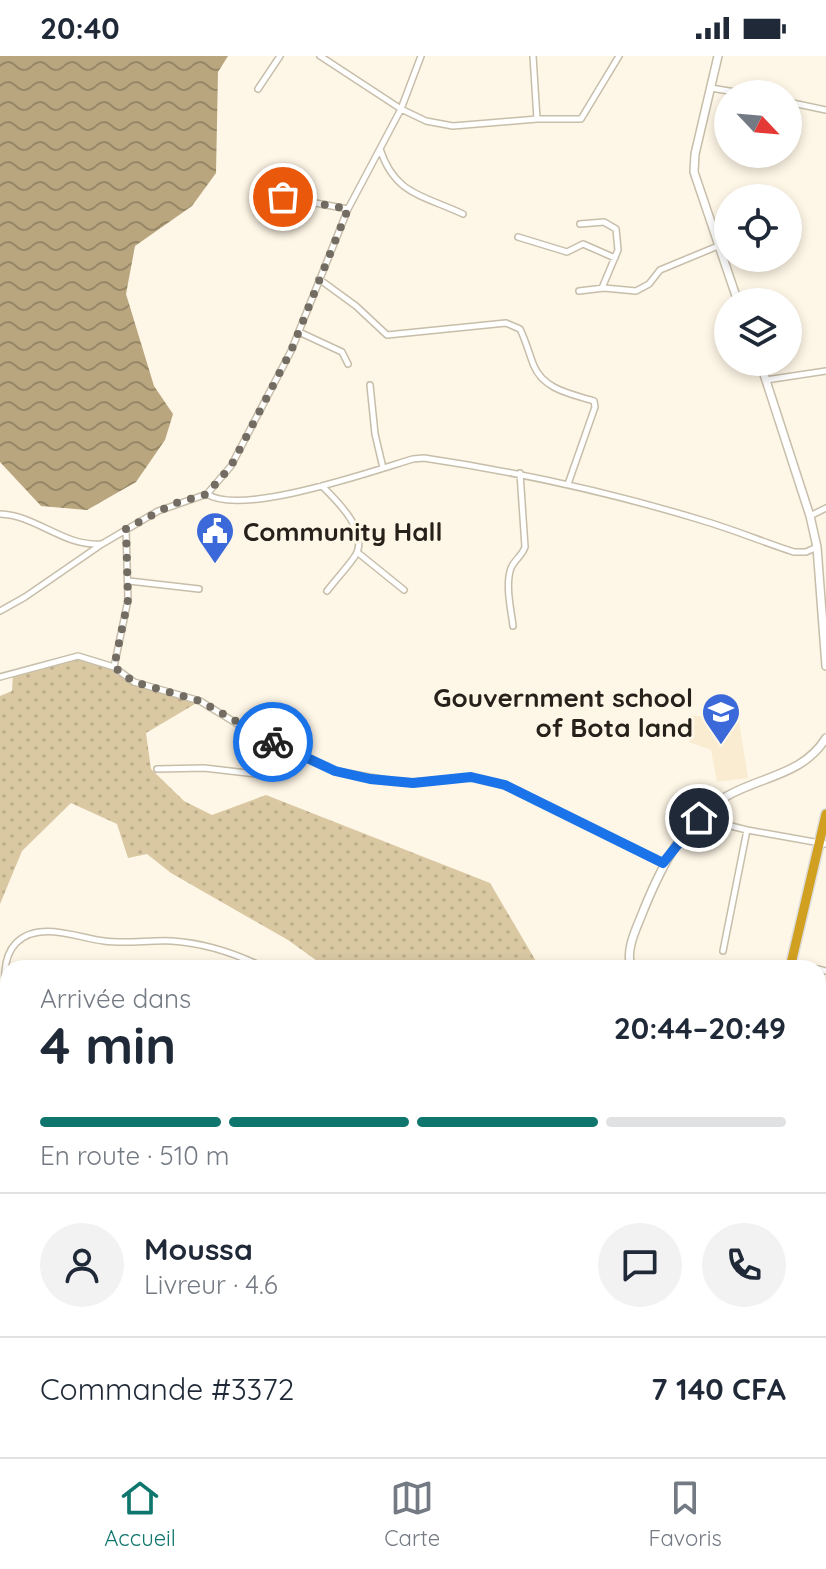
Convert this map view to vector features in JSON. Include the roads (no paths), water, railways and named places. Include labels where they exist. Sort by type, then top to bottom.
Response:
[{"type":"highway","points":[[792,960],[823,843],[826,814]]},
{"type":"street","points":[[258,89],[280,56]]},
{"type":"street","points":[[320,56],[401,109],[426,121],[453,126],[537,119],[581,119],[619,56]]},
{"type":"street","points":[[207,494],[234,461],[299,332],[348,209],[412,87],[421,56]]},
{"type":"street","points":[[533,56],[537,119]]},
{"type":"street","points":[[714,234],[694,172],[695,154],[718,56]]},
{"type":"street","points":[[802,105],[826,110]]},
{"type":"street","points":[[379,148],[398,184],[463,214]]},
{"type":"street","points":[[283,197],[348,209]]},
{"type":"street","points":[[580,224],[604,222],[616,229],[618,250],[602,288]]},
{"type":"street","points":[[518,237],[567,252],[583,244],[615,258]]},
{"type":"street","points":[[579,291],[602,288],[636,291],[649,284],[660,270],[714,248]]},
{"type":"street","points":[[319,279],[356,306],[387,335],[506,323],[520,329],[542,380],[552,387],[594,401],[568,484]]},
{"type":"street","points":[[299,332],[342,352],[348,364]]},
{"type":"street","points":[[766,380],[826,371]]},
{"type":"street","points":[[765,376],[817,547],[826,666]]},
{"type":"street","points":[[370,385],[375,434],[383,468]]},
{"type":"street","points":[[0,611],[126,529],[173,504],[207,494],[224,499],[275,497],[424,458],[568,484],[698,519],[794,552],[806,552],[817,547]]},
{"type":"street","points":[[513,626],[509,578],[512,565],[523,554],[525,547],[520,473]]},
{"type":"street","points":[[322,485],[349,515],[358,541],[357,552],[327,591]]},
{"type":"street","points":[[810,516],[826,508]]},
{"type":"street","points":[[0,514],[22,518],[83,544],[102,544]]},
{"type":"street","points":[[114,667],[129,581],[126,529]]},
{"type":"street","points":[[357,552],[404,590]]},
{"type":"street","points":[[129,581],[199,589]]},
{"type":"street","points":[[0,677],[78,656],[114,667],[134,682],[200,701],[249,731],[335,771],[386,781],[413,783],[471,777],[505,785],[663,863]]},
{"type":"street","points":[[629,960],[631,943],[663,863],[699,818],[730,794],[801,766],[826,738]]},
{"type":"street","points":[[157,769],[204,768],[264,775],[282,773],[302,758]]},
{"type":"street","points":[[699,818],[823,843]]},
{"type":"street","points":[[723,951],[747,830]]},
{"type":"street","points":[[6,960],[19,940],[48,932],[107,942],[191,943],[241,960]]},
{"type":"water","points":[[0,56],[228,56],[218,72],[216,173],[192,206],[135,246],[126,294],[154,386],[173,414],[165,440],[136,482],[87,510],[41,506],[0,462]]},
{"type":"place","name":"Community Hall","points":[[215,565]]},
{"type":"place","name":"Gouvernment school of Bota land","points":[[721,746]]}]
